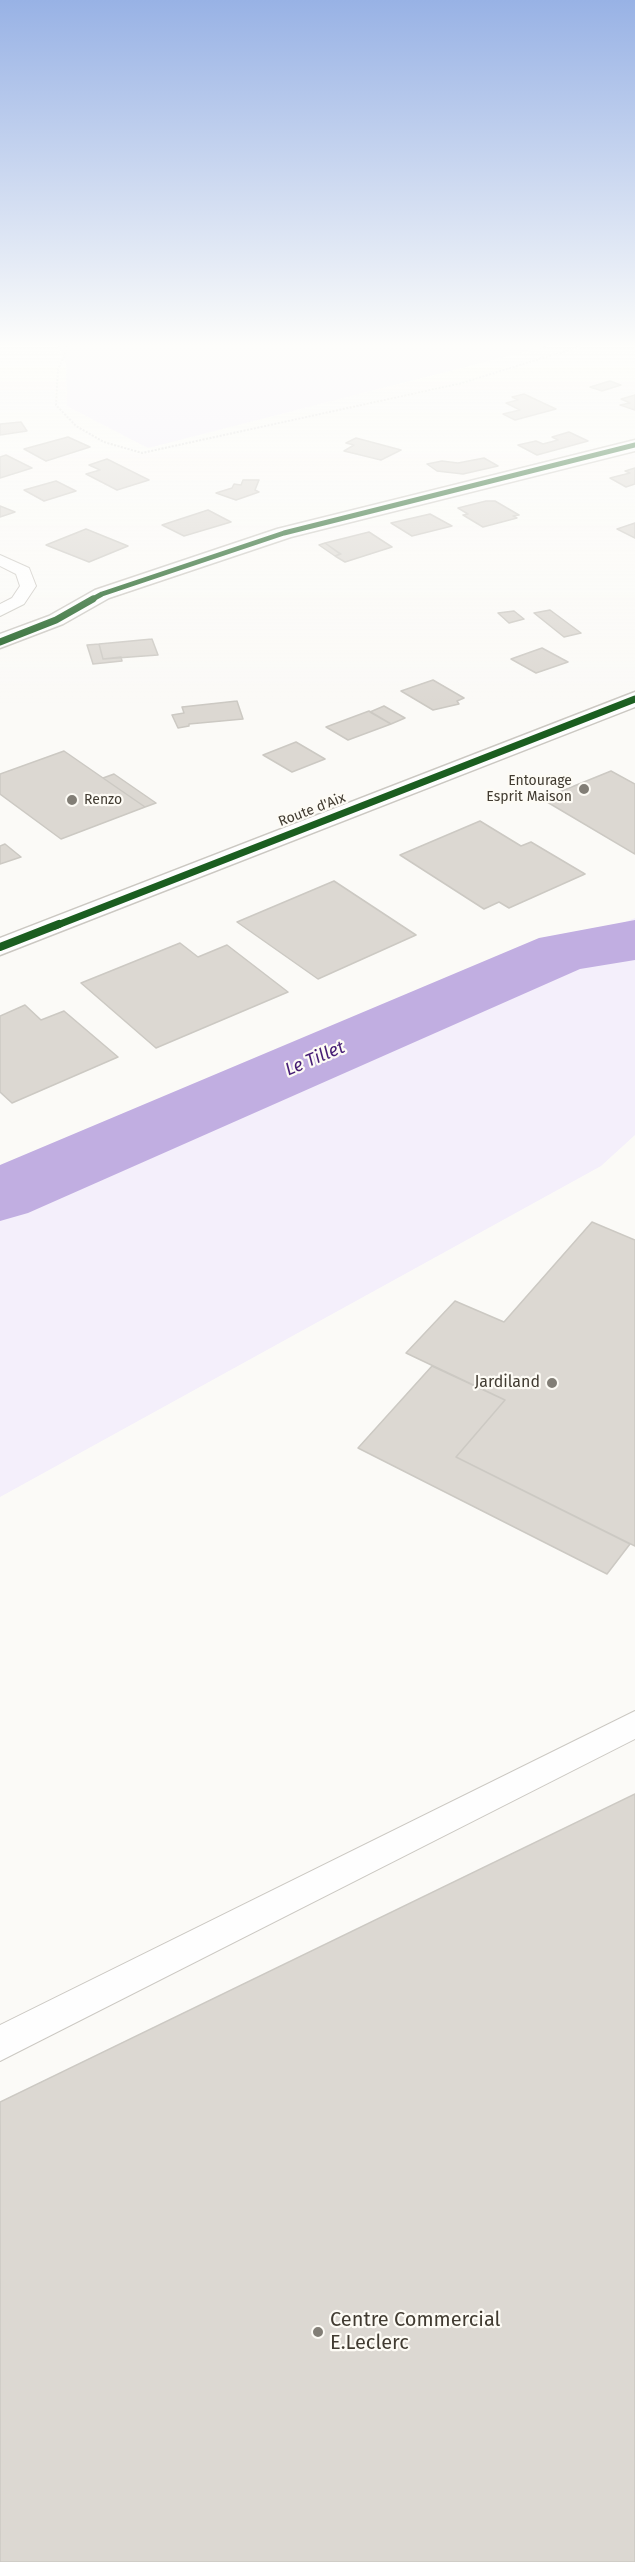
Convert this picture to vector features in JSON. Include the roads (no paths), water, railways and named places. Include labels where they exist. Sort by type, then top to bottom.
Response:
[{"type":"street","points":[[0,642],[56,620],[102,594],[284,533],[553,466]]},
{"type":"street","name":"Route d'Aix","points":[[0,947],[635,699]]},
{"type":"lane","points":[[0,560],[22,571],[28,586],[18,601],[0,611]]},
{"type":"lane","points":[[0,2044],[635,1724]]},
{"type":"waterway","name":"Le Tillet","points":[[0,1195],[563,952],[635,940]]},
{"type":"place","name":"Entourage Esprit Maison","points":[[584,789]]},
{"type":"place","name":"Renzo","points":[[72,800]]},
{"type":"place","name":"Jardiland","points":[[552,1383]]},
{"type":"place","name":"Centre Commercial E.Leclerc","points":[[318,2332]]}]
